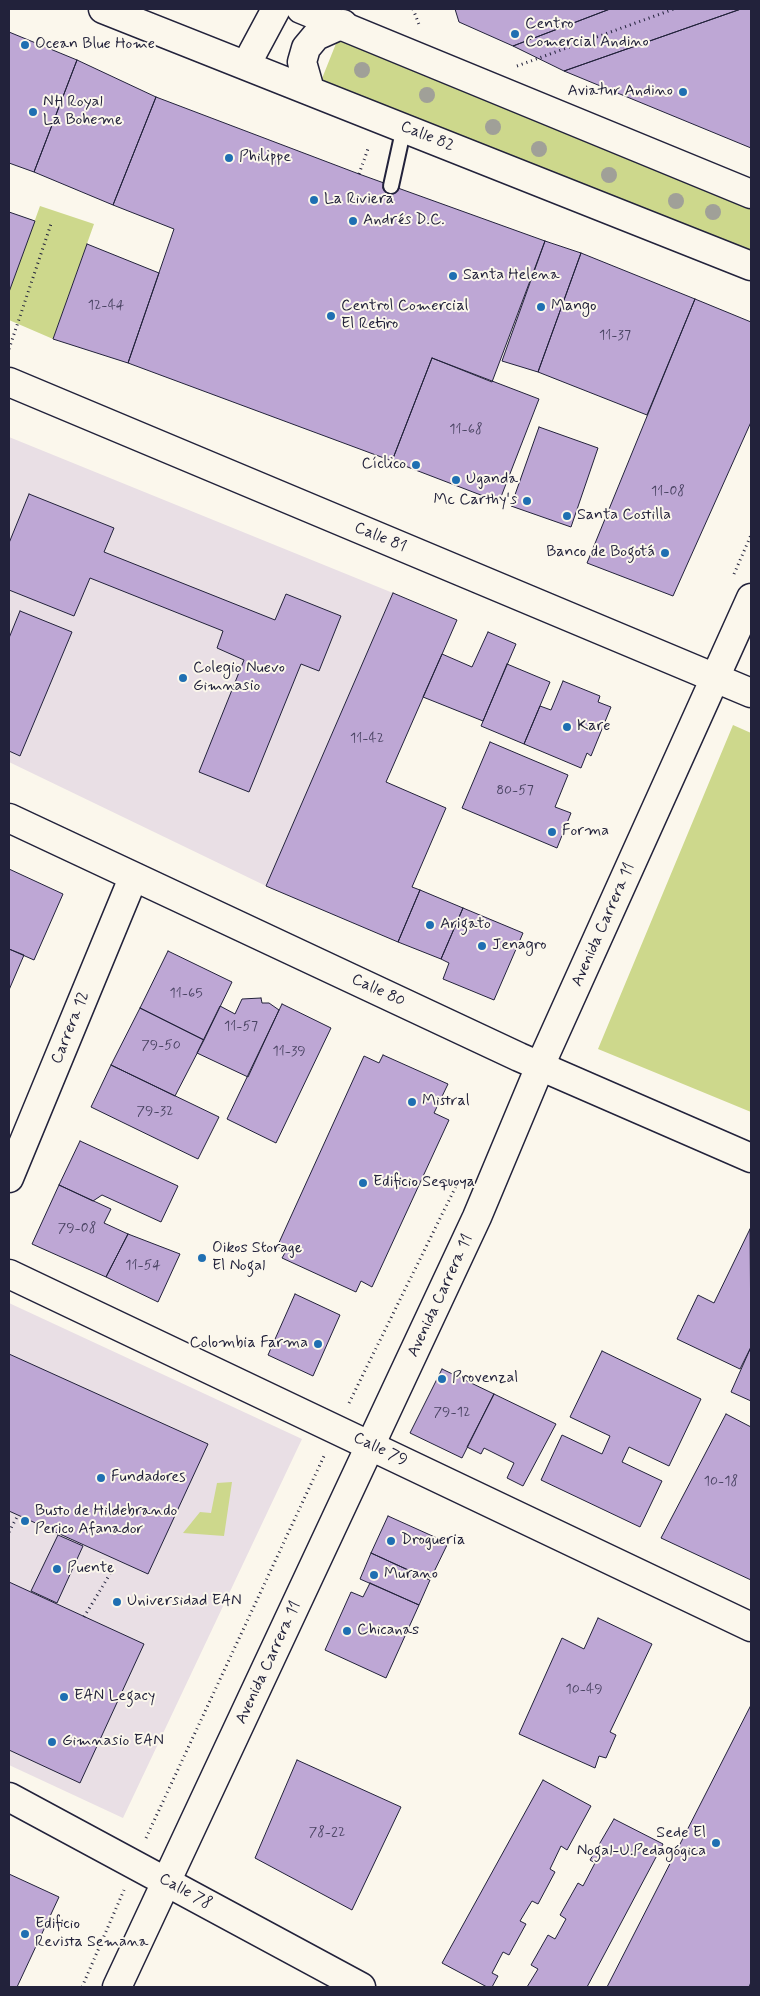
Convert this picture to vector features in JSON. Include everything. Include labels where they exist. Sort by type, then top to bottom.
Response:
[{"type":"street","name":"Calle 82","points":[[103,9],[751,266]]},
{"type":"street","points":[[246,65],[276,9]]},
{"type":"street","points":[[301,9],[343,24],[751,194]]},
{"type":"street","points":[[310,90],[302,62],[306,48],[316,36],[343,24]]},
{"type":"street","name":"Calle 81","points":[[9,382],[751,693]]},
{"type":"street","name":"Avenida Carrera 11","points":[[117,1987],[477,1217],[541,1064],[751,598]]},
{"type":"street","name":"Calle 80","points":[[9,818],[133,878],[512,1053],[541,1064],[751,1158]]},
{"type":"street","name":"Carrera 12","points":[[9,1178],[133,878]]},
{"type":"street","name":"Calle 79","points":[[9,1274],[751,1627]]},
{"type":"street","name":"Calle 78","points":[[9,1797],[361,1987]]},
{"type":"lane","points":[[391,186],[404,127]]},
{"type":"path","points":[[413,9],[422,34]]},
{"type":"path","points":[[508,69],[674,9]]},
{"type":"path","points":[[359,174],[370,143]]},
{"type":"path","points":[[9,349],[51,224]]},
{"type":"path","points":[[82,1987],[135,1864],[336,1429],[461,1175]]},
{"type":"path","points":[[9,1532],[18,1515]]},
{"type":"path","points":[[84,1617],[110,1574]]},
{"type":"shaded area","name":"Colegio Nuevo Gimnasio","points":[[9,437],[393,593],[266,886],[9,762]]},
{"type":"shaded area","name":"Universidad EAN","points":[[9,1303],[302,1439],[123,1818],[9,1765]]},
{"type":"green space","points":[[339,36],[751,203],[751,254],[321,81]]},
{"type":"green space","points":[[40,206],[94,224],[53,339],[9,320],[9,292]]},
{"type":"green space","points":[[733,725],[751,733],[751,1112],[598,1049]]},
{"type":"green space","points":[[232,1482],[224,1536],[183,1533],[200,1512],[211,1513],[217,1483]]},
{"type":"building","name":"Centro Comercial Andino","points":[[455,9],[610,9],[513,46],[459,22]]},
{"type":"building","points":[[610,9],[741,9],[564,71],[513,46]]},
{"type":"building","name":"Aviatur Andino","points":[[741,9],[751,9],[751,148],[564,71]]},
{"type":"building","name":"NH Royal La Boheme","points":[[9,32],[77,60],[34,172],[9,163]]},
{"type":"building","points":[[77,60],[156,97],[113,205],[34,172]]},
{"type":"building","name":"Centrol Comercial El Retiro","points":[[156,97],[359,174],[545,241],[492,382],[432,358],[392,461],[128,363],[174,229],[113,205]]},
{"type":"building","points":[[9,212],[35,221],[9,292]]},
{"type":"building","name":"Mango","points":[[545,241],[581,253],[538,372],[502,361]]},
{"type":"building","points":[[87,244],[159,273],[128,363],[53,339]]},
{"type":"building","points":[[581,253],[695,299],[647,415],[538,372]]},
{"type":"building","points":[[695,299],[751,322],[751,422],[673,596],[587,563]]},
{"type":"building","points":[[432,358],[539,399],[499,502],[392,461]]},
{"type":"building","points":[[539,427],[598,448],[571,527],[511,506]]},
{"type":"building","points":[[29,494],[114,528],[104,552],[275,620],[286,594],[341,616],[319,671],[301,664],[249,792],[199,772],[244,660],[217,648],[223,631],[90,578],[74,616],[9,590],[9,543]]},
{"type":"building","points":[[393,593],[457,620],[386,782],[446,808],[412,887],[420,890],[398,942],[266,886]]},
{"type":"building","points":[[20,611],[72,632],[20,756],[9,751],[9,638]]},
{"type":"building","points":[[488,632],[516,644],[483,721],[423,697],[442,654],[472,667]]},
{"type":"building","points":[[507,664],[550,682],[524,744],[481,726]]},
{"type":"building","name":"Kare","points":[[563,681],[600,696],[598,702],[611,707],[591,756],[587,753],[581,768],[524,744],[540,706],[551,710]]},
{"type":"building","points":[[490,742],[568,775],[555,807],[571,813],[557,848],[462,808]]},
{"type":"building","points":[[9,869],[63,894],[34,960],[9,949]]},
{"type":"building","name":"Arigato","points":[[420,890],[463,908],[441,959],[398,942]]},
{"type":"building","name":"Jenagro","points":[[463,908],[523,933],[494,1000],[443,979],[449,963],[441,959]]},
{"type":"building","points":[[9,949],[24,955],[9,990]]},
{"type":"building","points":[[168,951],[232,982],[204,1040],[140,1008]]},
{"type":"building","points":[[261,998],[262,1003],[269,1003],[279,1010],[248,1077],[197,1053],[220,1006],[235,1014],[242,999]]},
{"type":"building","points":[[282,1004],[331,1028],[276,1143],[227,1119]]},
{"type":"building","points":[[140,1008],[204,1040],[175,1096],[111,1065]]},
{"type":"building","name":"Edificio Sequoya","points":[[383,1055],[448,1084],[434,1113],[449,1120],[372,1287],[361,1281],[356,1292],[282,1258],[286,1251],[277,1247],[364,1056],[379,1063]]},
{"type":"building","points":[[111,1065],[219,1117],[198,1159],[91,1107]]},
{"type":"building","points":[[80,1141],[178,1186],[161,1222],[102,1195],[93,1201],[59,1185]]},
{"type":"building","points":[[59,1185],[111,1209],[104,1223],[128,1234],[106,1277],[32,1244]]},
{"type":"building","points":[[750,1229],[751,1347],[740,1369],[677,1339],[698,1295],[714,1303]]},
{"type":"building","points":[[128,1234],[180,1254],[158,1302],[106,1277]]},
{"type":"building","points":[[295,1294],[340,1315],[313,1376],[268,1355]]},
{"type":"building","points":[[751,1347],[751,1401],[731,1392]]},
{"type":"building","points":[[602,1351],[701,1399],[669,1466],[629,1447],[622,1462],[662,1481],[640,1527],[541,1480],[562,1435],[602,1454],[610,1436],[570,1417]]},
{"type":"building","name":"Fundadores","points":[[9,1354],[208,1444],[148,1574],[9,1511]]},
{"type":"building","points":[[442,1369],[494,1394],[462,1458],[410,1433]]},
{"type":"building","points":[[494,1394],[556,1424],[523,1486],[507,1478],[514,1463],[484,1448],[481,1454],[467,1447]]},
{"type":"building","points":[[726,1414],[751,1427],[751,1580],[661,1538]]},
{"type":"building","points":[[388,1516],[448,1543],[430,1580],[371,1553]]},
{"type":"building","name":"Puente","points":[[58,1535],[83,1546],[57,1603],[31,1591]]},
{"type":"building","points":[[371,1553],[430,1580],[419,1605],[360,1579]]},
{"type":"building","name":"EAN Legacy","points":[[9,1582],[144,1644],[80,1783],[9,1750]]},
{"type":"building","points":[[370,1583],[419,1605],[386,1678],[325,1650],[351,1592],[363,1597]]},
{"type":"building","points":[[598,1618],[652,1644],[610,1732],[616,1735],[606,1758],[599,1756],[595,1768],[519,1734],[562,1638],[584,1649]]},
{"type":"building","name":"Sede El Nogal-U.Pedagógica","points":[[751,1705],[751,1982],[749,1987],[607,1987]]},
{"type":"building","points":[[297,1760],[401,1807],[352,1910],[255,1858]]},
{"type":"building","points":[[543,1780],[591,1806],[567,1850],[561,1846],[550,1869],[555,1872],[538,1904],[532,1901],[520,1921],[526,1924],[509,1955],[503,1952],[492,1973],[498,1976],[492,1987],[487,1987],[442,1963]]},
{"type":"building","points":[[614,1819],[663,1844],[587,1987],[527,1987],[538,1969],[531,1965],[548,1935],[555,1939],[566,1919],[560,1915],[578,1883],[583,1886],[595,1863],[590,1860]]},
{"type":"building","name":"Edificio Revista Semana","points":[[9,1874],[59,1897],[17,1987],[9,1987]]},
{"type":"place","name":"Centro Comercial Andino","points":[[515,34]]},
{"type":"place","name":"Ocean Blue Home","points":[[25,45]]},
{"type":"place","name":"Aviatur Andino","points":[[683,92]]},
{"type":"place","name":"NH Royal La Boheme","points":[[33,112]]},
{"type":"place","name":"Philippe","points":[[229,158]]},
{"type":"place","name":"La Riviera","points":[[314,200]]},
{"type":"place","name":"Andrés D.C.","points":[[353,221]]},
{"type":"place","name":"Santa Helena","points":[[453,276]]},
{"type":"place","name":"Mango","points":[[541,307]]},
{"type":"place","name":"Centrol Comercial El Retiro","points":[[331,316]]},
{"type":"place","name":"Cíclico","points":[[416,465]]},
{"type":"place","name":"Uganda","points":[[456,480]]},
{"type":"place","name":"Mc Carthy's","points":[[527,501]]},
{"type":"place","name":"Santa Costilla","points":[[567,516]]},
{"type":"place","name":"Banco de Bogotá","points":[[665,553]]},
{"type":"place","name":"Colegio Nuevo Gimnasio","points":[[183,678]]},
{"type":"place","name":"Kare","points":[[567,727]]},
{"type":"place","name":"Forma","points":[[552,832]]},
{"type":"place","name":"Arigato","points":[[430,925]]},
{"type":"place","name":"Jenagro","points":[[482,946]]},
{"type":"place","name":"Mistral","points":[[412,1102]]},
{"type":"place","name":"Edificio Sequoya","points":[[363,1183]]},
{"type":"place","name":"Oikos Storage El Nogal","points":[[202,1258]]},
{"type":"place","name":"Colombia Farma","points":[[318,1344]]},
{"type":"place","name":"Provenzal","points":[[442,1379]]},
{"type":"place","name":"Fundadores","points":[[101,1478]]},
{"type":"place","name":"Busto de Hildebrando Perico Afanador","points":[[25,1521]]},
{"type":"place","name":"Drogueria","points":[[391,1541]]},
{"type":"place","name":"Puente","points":[[57,1569]]},
{"type":"place","name":"Murano","points":[[374,1575]]},
{"type":"place","name":"Universidad EAN","points":[[117,1602]]},
{"type":"place","name":"Chicanas","points":[[347,1631]]},
{"type":"place","name":"EAN Legacy","points":[[64,1697]]},
{"type":"place","name":"Gimnasio EAN","points":[[52,1742]]},
{"type":"place","name":"Sede El Nogal-U.Pedagógica","points":[[716,1843]]},
{"type":"place","name":"Edificio Revista Semana","points":[[25,1934]]}]
